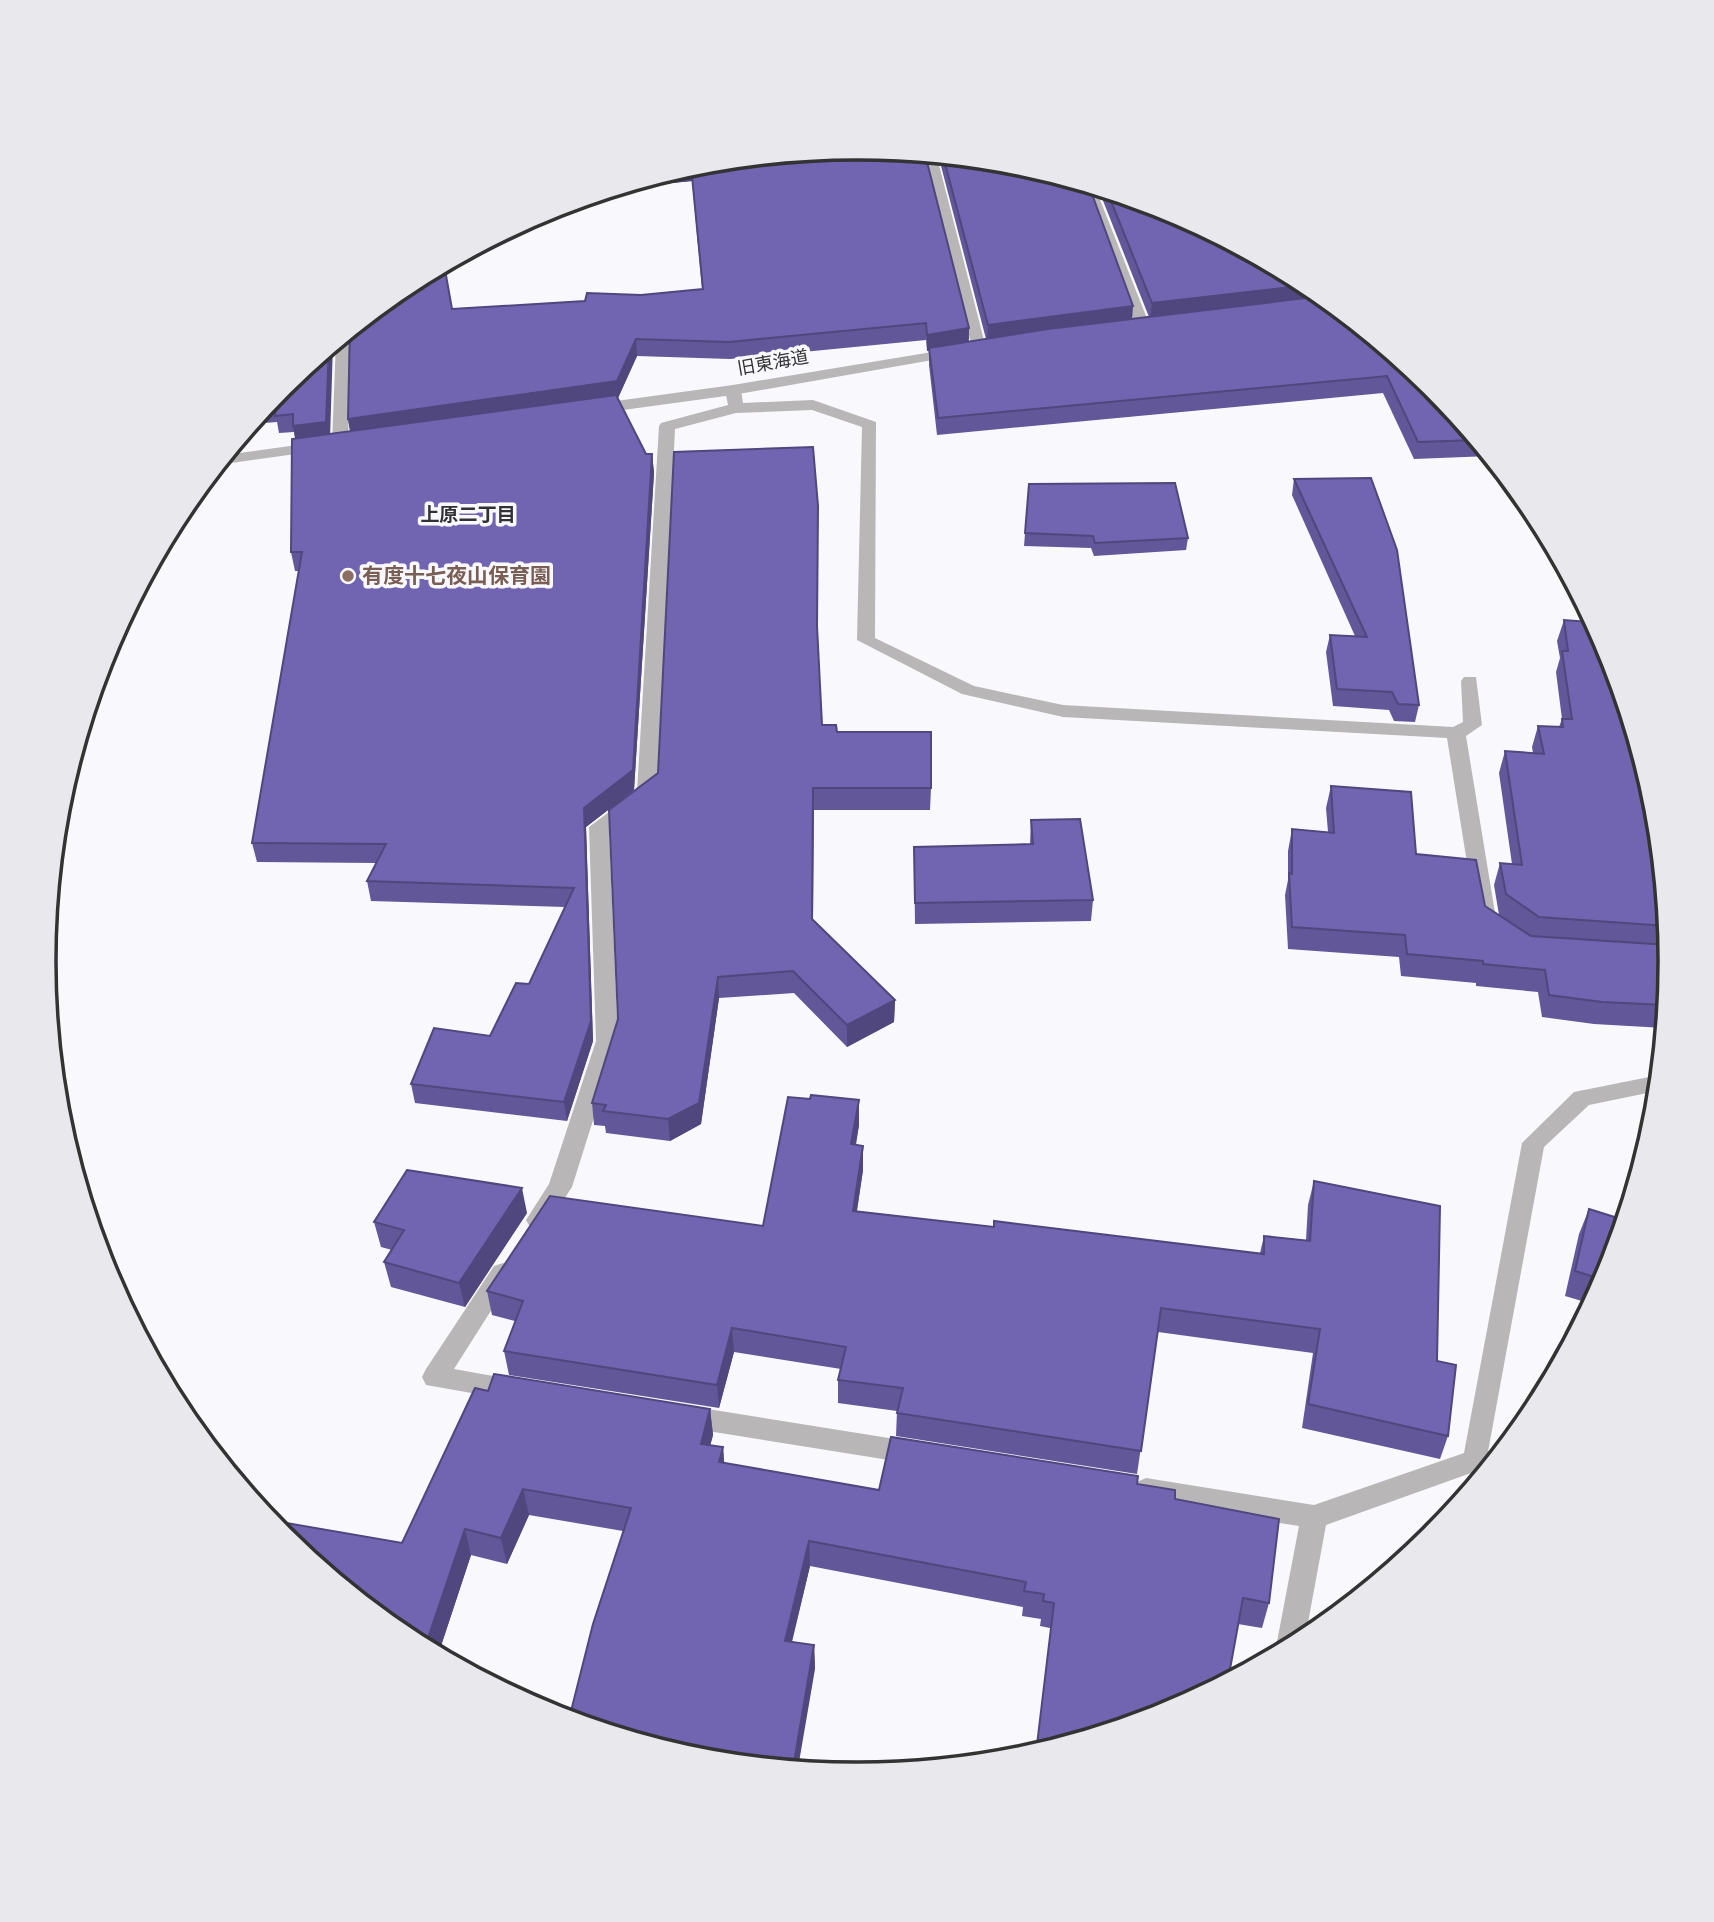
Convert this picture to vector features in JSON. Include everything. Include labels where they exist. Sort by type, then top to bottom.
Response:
[{"type":"street","name":"旧東海道","points":[[584,411],[734,399],[986,347],[932,164]]},
{"type":"street","points":[[1091,196],[1143,326]]},
{"type":"street","points":[[233,459],[346,444],[344,346]]},
{"type":"street","points":[[545,1394],[435,1377],[560,1187],[607,1041],[599,827],[646,794],[667,426],[734,399],[813,405],[870,425],[866,640],[968,691],[1063,711],[1456,733],[1473,725],[1470,681]]},
{"type":"street","points":[[1456,733],[1487,921],[1506,935]]},
{"type":"street","points":[[1121,1486],[1314,1517],[1476,1460],[1533,1143],[1582,1098],[1648,1085]]},
{"type":"street","points":[[655,1412],[929,1456]]},
{"type":"street","points":[[1293,1633],[1314,1517]]},
{"type":"building","points":[[857,160],[927,164],[969,328],[927,335],[926,323],[729,342],[636,339],[617,381],[348,419],[350,342],[412,295],[446,274],[452,309],[585,301],[587,293],[641,295],[703,289],[692,177],[805,162]]},
{"type":"building","points":[[946,165],[1013,175],[1093,196],[1133,306],[988,325]]},
{"type":"building","points":[[1112,202],[1164,221],[1211,243],[1290,287],[1152,303]]},
{"type":"building","points":[[1306,298],[1385,359],[1465,440],[1418,442],[1387,376],[938,418],[929,348],[1048,329]]},
{"type":"building","points":[[329,359],[326,422],[293,426],[293,414],[275,416],[275,411]]},
{"type":"building","points":[[616,395],[646,454],[652,454],[633,770],[584,808],[591,1021],[564,1102],[411,1084],[434,1028],[490,1036],[516,983],[529,984],[574,888],[367,881],[386,844],[252,843],[302,552],[291,552],[292,439]]},
{"type":"building","points":[[813,447],[818,506],[817,626],[822,725],[836,725],[837,732],[931,732],[931,788],[813,788],[812,919],[895,1000],[847,1025],[793,971],[718,977],[699,1103],[668,1119],[603,1111],[606,1105],[592,1103],[618,1019],[609,810],[658,773],[674,452]]},
{"type":"building","points":[[1371,478],[1397,550],[1419,705],[1398,704],[1392,692],[1337,689],[1330,635],[1367,637],[1294,479]]},
{"type":"building","points":[[1175,483],[1188,538],[1095,543],[1093,536],[1025,533],[1029,484]]},
{"type":"building","points":[[1564,620],[1582,621],[1597,654],[1631,754],[1651,856],[1657,925],[1539,917],[1506,894],[1500,863],[1522,865],[1505,751],[1544,754],[1538,726],[1563,727],[1562,719],[1572,719],[1562,651],[1568,651]]},
{"type":"building","points":[[1331,786],[1411,792],[1416,854],[1476,860],[1485,906],[1531,936],[1657,944],[1656,1005],[1602,1002],[1549,995],[1545,970],[1407,954],[1405,935],[1292,927],[1289,873],[1292,874],[1292,829],[1334,833]]},
{"type":"building","points":[[1080,819],[1093,900],[915,903],[914,847],[1033,844],[1031,820]]},
{"type":"building","points":[[811,1095],[859,1100],[851,1144],[863,1146],[853,1211],[994,1227],[994,1221],[1264,1254],[1264,1236],[1310,1241],[1314,1181],[1440,1206],[1437,1361],[1456,1365],[1448,1436],[1308,1404],[1320,1329],[1161,1308],[1141,1451],[897,1413],[903,1388],[838,1380],[846,1347],[732,1328],[717,1385],[504,1351],[523,1301],[487,1291],[550,1196],[763,1226],[788,1097],[810,1099]]},
{"type":"building","points":[[407,1170],[522,1188],[459,1283],[384,1262],[404,1230],[374,1222]]},
{"type":"building","points":[[1589,1209],[1615,1217],[1593,1277],[1575,1271]]},
{"type":"building","points":[[494,1374],[710,1409],[701,1444],[723,1447],[719,1462],[879,1490],[891,1437],[1138,1476],[1137,1484],[1175,1490],[1175,1499],[1279,1519],[1269,1603],[1243,1598],[1230,1669],[1164,1701],[1037,1741],[1054,1603],[1043,1601],[1044,1594],[1024,1591],[1026,1582],[809,1541],[785,1641],[814,1645],[795,1759],[701,1747],[650,1735],[572,1709],[593,1624],[631,1508],[523,1489],[501,1538],[465,1529],[428,1637],[369,1596],[287,1523],[402,1543],[475,1388],[488,1391]]},
{"type":"place","name":"有度十七夜山保育園","points":[[348,576]]},
{"type":"district","name":"上原二丁目","points":[[468,515]]}]
